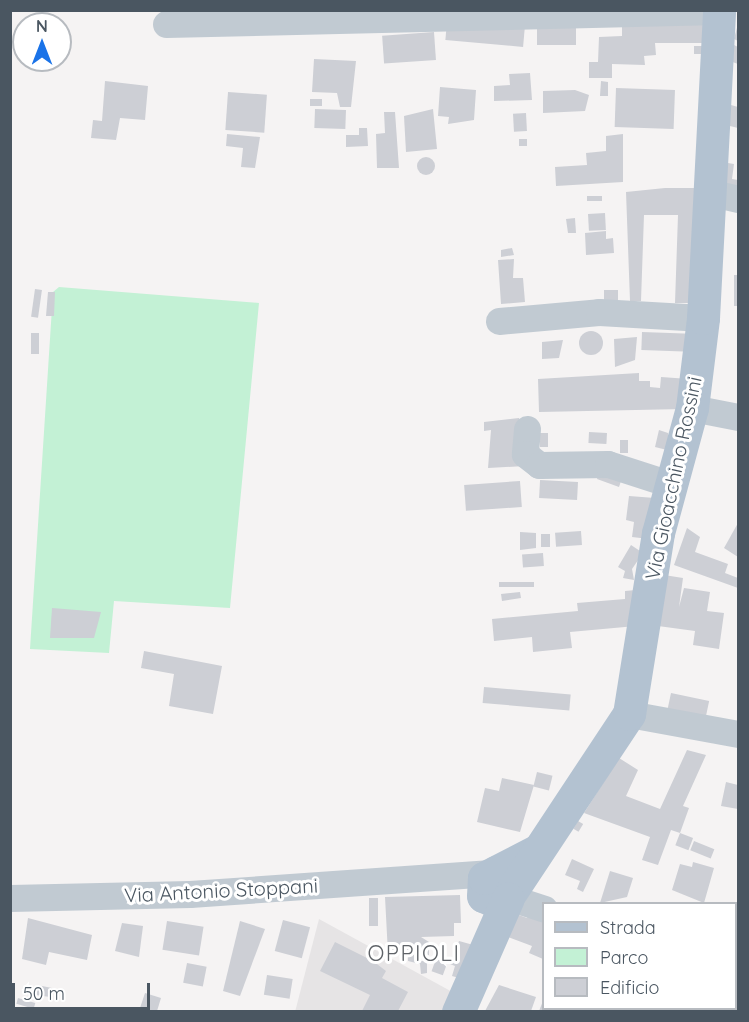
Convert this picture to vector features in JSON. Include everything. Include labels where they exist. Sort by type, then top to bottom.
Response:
[{"type":"main road","name":"Via Gioacchino Rossini","points":[[497,889],[541,845],[629,714],[670,484],[692,408],[703,318],[723,196],[719,11]]},
{"type":"main road","points":[[458,1011],[487,948],[497,889]]},
{"type":"street","points":[[166,24],[719,11]]},
{"type":"street","points":[[499,321],[599,312],[703,318]]},
{"type":"street","points":[[692,408],[738,417]]},
{"type":"street","points":[[526,429],[525,454],[539,465],[608,464],[670,484]]},
{"type":"street","points":[[629,714],[738,734]]},
{"type":"street","name":"Via Antonio Stoppani","points":[[10,898],[432,879],[497,889]]},
{"type":"street","points":[[497,889],[542,909]]},
{"type":"shaded area","points":[[319,919],[456,994],[447,1011],[295,1012]]},
{"type":"green space","points":[[59,287],[259,303],[230,608],[114,601],[109,653],[30,649],[53,292]]},
{"type":"building","points":[[447,18],[525,25],[523,47],[445,40]]},
{"type":"building","points":[[705,20],[707,43],[655,43],[656,55],[644,56],[645,65],[612,64],[612,78],[589,78],[589,62],[598,62],[599,37],[622,36],[622,21]]},
{"type":"building","points":[[537,24],[576,24],[576,45],[537,45]]},
{"type":"building","points":[[738,24],[738,41],[734,39]]},
{"type":"building","points":[[434,32],[436,60],[384,64],[382,36]]},
{"type":"building","points":[[732,44],[738,47],[738,64],[727,60]]},
{"type":"building","points":[[694,46],[706,46],[706,54],[694,54]]},
{"type":"building","points":[[314,59],[356,61],[351,107],[340,107],[337,93],[312,92]]},
{"type":"building","points":[[530,73],[532,100],[494,101],[494,86],[510,85],[509,74]]},
{"type":"building","points":[[105,81],[148,86],[145,120],[120,118],[116,140],[91,138],[93,120],[102,121]]},
{"type":"building","points":[[601,81],[608,82],[608,96],[600,96]]},
{"type":"building","points":[[440,87],[476,90],[474,120],[448,124],[449,117],[438,116]]},
{"type":"building","points":[[616,88],[675,90],[674,129],[615,127]]},
{"type":"building","points":[[575,90],[589,95],[585,111],[543,113],[543,91]]},
{"type":"building","points":[[228,92],[267,95],[264,133],[225,130]]},
{"type":"building","points":[[310,99],[322,99],[322,106],[310,106]]},
{"type":"building","points":[[731,105],[738,107],[738,128],[726,125]]},
{"type":"building","points":[[315,109],[346,110],[345,129],[314,128]]},
{"type":"building","points":[[433,109],[437,149],[406,152],[404,116]]},
{"type":"building","points":[[384,112],[395,112],[399,168],[377,168],[376,134],[385,133]]},
{"type":"building","points":[[526,113],[527,131],[514,132],[513,114]]},
{"type":"building","points":[[359,128],[367,128],[368,146],[346,147],[346,135],[359,135]]},
{"type":"building","points":[[227,134],[260,137],[255,168],[241,167],[243,148],[226,146]]},
{"type":"building","points":[[623,134],[623,182],[556,186],[555,167],[587,165],[586,153],[606,151],[606,136]]},
{"type":"building","points":[[519,139],[527,139],[527,146],[519,146]]},
{"type":"building","points":[[422,157],[430,157],[435,162],[433,173],[422,175],[417,170],[417,162]]},
{"type":"building","points":[[722,162],[734,164],[732,179],[738,180],[738,192],[717,188]]},
{"type":"building","points":[[665,188],[700,188],[700,303],[675,303],[678,215],[644,215],[641,301],[630,301],[626,192]]},
{"type":"building","points":[[587,196],[602,196],[602,201],[587,201]]},
{"type":"building","points":[[605,213],[606,230],[589,231],[588,214]]},
{"type":"building","points":[[575,218],[576,233],[568,233],[566,219]]},
{"type":"building","points":[[606,231],[606,239],[613,238],[614,253],[586,255],[585,233]]},
{"type":"building","points":[[512,248],[514,255],[501,257],[501,250]]},
{"type":"building","points":[[514,259],[513,278],[523,278],[525,302],[501,304],[498,260]]},
{"type":"building","points":[[734,275],[738,275],[738,306],[734,306]]},
{"type":"building","points":[[35,289],[42,290],[38,318],[31,317]]},
{"type":"building","points":[[604,290],[618,290],[618,303],[604,303]]},
{"type":"building","points":[[48,292],[55,292],[54,316],[46,316]]},
{"type":"building","points":[[591,331],[596,332],[602,338],[602,348],[596,354],[591,355],[586,354],[580,348],[579,343],[580,338],[586,332]]},
{"type":"building","points":[[642,332],[691,334],[690,352],[641,350]]},
{"type":"building","points":[[31,333],[39,333],[39,354],[31,354]]},
{"type":"building","points":[[637,337],[635,360],[615,367],[614,339]]},
{"type":"building","points":[[563,340],[559,358],[542,359],[542,342]]},
{"type":"building","points":[[639,373],[639,381],[650,381],[650,387],[660,388],[661,377],[689,379],[684,409],[539,412],[538,379]]},
{"type":"building","points":[[519,418],[525,466],[488,468],[491,430],[484,431],[484,422]]},
{"type":"building","points":[[659,430],[668,433],[671,451],[655,447]]},
{"type":"building","points":[[589,432],[607,433],[606,444],[588,443]]},
{"type":"building","points":[[540,433],[548,433],[548,447],[540,447]]},
{"type":"building","points":[[620,440],[628,440],[628,453],[620,453]]},
{"type":"building","points":[[600,467],[621,481],[619,487],[597,479]]},
{"type":"building","points":[[540,480],[578,482],[577,500],[539,498]]},
{"type":"building","points":[[520,481],[522,507],[466,511],[464,485]]},
{"type":"building","points":[[629,496],[655,498],[649,539],[632,537],[634,522],[626,520]]},
{"type":"building","points":[[738,523],[738,557],[724,548]]},
{"type":"building","points":[[687,528],[700,537],[695,552],[728,564],[725,573],[738,578],[738,588],[674,565]]},
{"type":"building","points":[[581,531],[582,545],[556,547],[555,533]]},
{"type":"building","points":[[520,532],[536,533],[536,548],[520,550]]},
{"type":"building","points":[[541,534],[550,534],[550,547],[541,547]]},
{"type":"building","points":[[631,545],[643,553],[632,569],[634,580],[623,578],[625,571],[618,567]]},
{"type":"building","points":[[543,553],[544,566],[523,567],[522,554]]},
{"type":"building","points":[[664,575],[683,578],[679,607],[684,588],[710,592],[707,611],[724,613],[719,649],[693,645],[695,631],[658,626]]},
{"type":"building","points":[[499,582],[534,582],[534,587],[499,587]]},
{"type":"building","points":[[636,590],[636,626],[570,632],[572,648],[533,652],[532,637],[494,641],[492,619],[578,611],[577,603],[625,599],[625,591]]},
{"type":"building","points":[[520,592],[521,598],[502,601],[501,594]]},
{"type":"building","points":[[52,608],[101,612],[94,638],[50,638]]},
{"type":"building","points":[[144,651],[222,666],[213,714],[169,706],[174,674],[141,668]]},
{"type":"building","points":[[484,687],[571,695],[569,711],[483,703]]},
{"type":"building","points":[[671,693],[709,701],[706,718],[667,710]]},
{"type":"building","points":[[687,750],[706,755],[683,806],[689,808],[680,833],[671,830],[658,865],[642,860],[650,837],[584,813],[619,758],[638,770],[626,796],[660,809]]},
{"type":"building","points":[[537,772],[553,776],[549,790],[533,787]]},
{"type":"building","points":[[502,778],[534,785],[520,832],[477,822],[485,788],[499,791]]},
{"type":"building","points":[[726,782],[738,785],[738,809],[721,806]]},
{"type":"building","points":[[578,821],[583,824],[579,832],[573,829]]},
{"type":"building","points":[[680,833],[693,838],[688,850],[675,845]]},
{"type":"building","points":[[694,841],[714,849],[711,859],[690,850]]},
{"type":"building","points":[[572,859],[594,869],[583,892],[577,889],[580,881],[565,875]]},
{"type":"building","points":[[693,862],[714,868],[704,902],[672,890],[680,864],[692,867]]},
{"type":"building","points":[[610,871],[633,878],[627,897],[600,902]]},
{"type":"building","points":[[460,895],[461,923],[454,923],[454,936],[421,937],[429,942],[429,955],[420,955],[420,961],[427,961],[427,973],[421,974],[420,964],[408,961],[408,953],[388,954],[385,897]]},
{"type":"building","points":[[369,898],[378,898],[378,926],[369,926]]},
{"type":"building","points":[[530,913],[542,918],[542,959],[529,953],[532,946],[508,937],[516,914],[527,918]]},
{"type":"building","points":[[28,918],[92,935],[87,960],[49,952],[46,965],[22,959]]},
{"type":"building","points":[[283,920],[310,927],[302,958],[275,951]]},
{"type":"building","points":[[167,921],[204,927],[199,955],[162,950]]},
{"type":"building","points":[[240,921],[265,929],[240,996],[223,991]]},
{"type":"building","points":[[122,923],[143,926],[139,957],[115,951]]},
{"type":"building","points":[[459,941],[477,946],[466,980],[452,976],[455,966],[450,964]]},
{"type":"building","points":[[335,942],[373,961],[386,971],[382,978],[408,992],[398,1011],[362,1011],[370,995],[320,971]]},
{"type":"building","points":[[436,959],[447,963],[443,975],[432,971]]},
{"type":"building","points":[[187,963],[207,967],[203,986],[183,983]]},
{"type":"building","points":[[267,975],[293,979],[290,999],[264,995]]},
{"type":"building","points":[[37,985],[52,988],[50,997],[36,995]]},
{"type":"building","points":[[499,985],[536,997],[531,1011],[485,1011]]},
{"type":"building","points":[[145,993],[161,998],[157,1011],[139,1011]]},
{"type":"building","points":[[18,998],[35,1003],[34,1009],[16,1004]]},
{"type":"building","points":[[542,1004],[542,1010],[609,1011],[539,1011]]},
{"type":"district","name":"OPPIOLI","points":[[414,954]]}]
